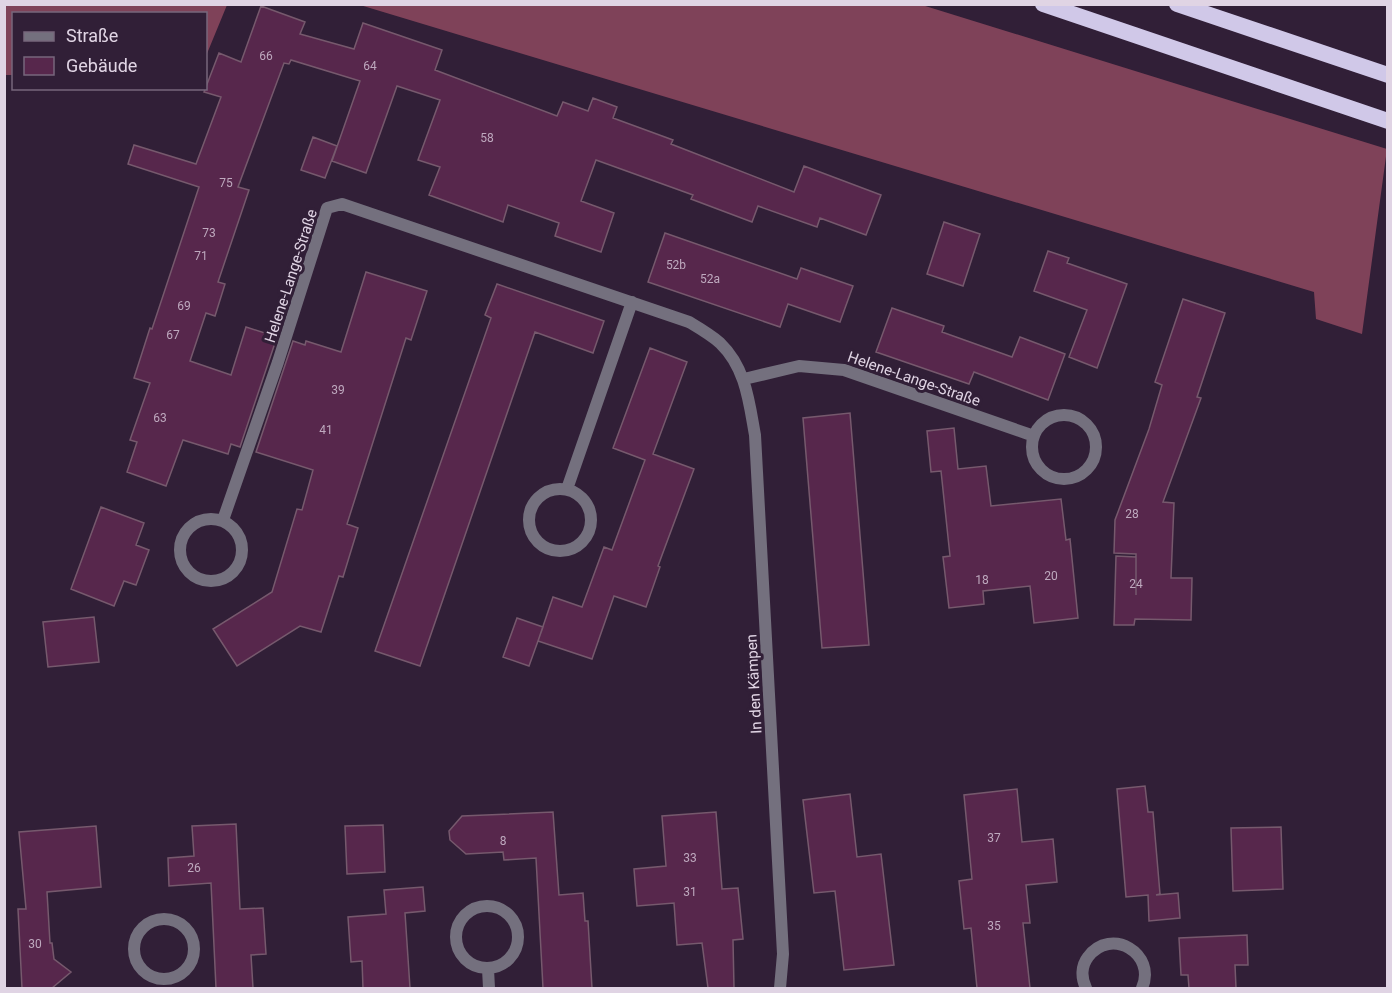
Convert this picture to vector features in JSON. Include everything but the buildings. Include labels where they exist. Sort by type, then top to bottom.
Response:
[{"type":"highway","points":[[1043,4],[1388,120]]},
{"type":"highway","points":[[1177,4],[1388,75]]},
{"type":"street","name":"Helene-Lange-Straße","points":[[223,520],[282,351],[327,208],[342,204],[689,322],[718,341],[729,352],[744,379],[798,366],[844,369],[1034,436]]},
{"type":"street","points":[[567,489],[632,302]]},
{"type":"street","name":"In den Kämpen","points":[[744,379],[755,435],[783,954],[780,988]]},
{"type":"street","points":[[1060,415],[1079,418],[1094,434],[1096,448],[1094,459],[1086,471],[1076,477],[1057,478],[1046,474],[1034,459],[1032,447],[1034,436],[1041,425],[1050,418],[1060,415]]},
{"type":"street","points":[[550,489],[567,489],[581,495],[590,507],[592,524],[584,540],[572,549],[557,551],[543,546],[532,533],[529,515],[536,500],[550,489]]},
{"type":"street","points":[[206,519],[223,520],[236,530],[243,545],[241,562],[234,573],[224,580],[208,582],[194,577],[184,567],[179,554],[182,540],[191,526],[206,519]]},
{"type":"street","points":[[488,905],[505,910],[517,927],[518,947],[511,958],[500,966],[488,969],[471,965],[459,952],[455,935],[461,919],[475,908],[488,905]]},
{"type":"street","points":[[172,919],[188,929],[195,945],[192,962],[181,975],[166,984],[150,976],[138,965],[133,949],[138,933],[145,925],[154,920],[172,919]]},
{"type":"street","points":[[1086,988],[1082,974],[1085,962],[1092,951],[1109,943],[1128,946],[1142,959],[1146,977],[1142,988]]},
{"type":"street","points":[[488,969],[489,988]]},
{"type":"shaded area","points":[[5,4],[227,5],[207,54],[207,12],[12,12],[12,75],[5,75]]},
{"type":"shaded area","points":[[360,5],[922,5],[1387,149],[1362,334],[1316,319],[1314,292]]}]
